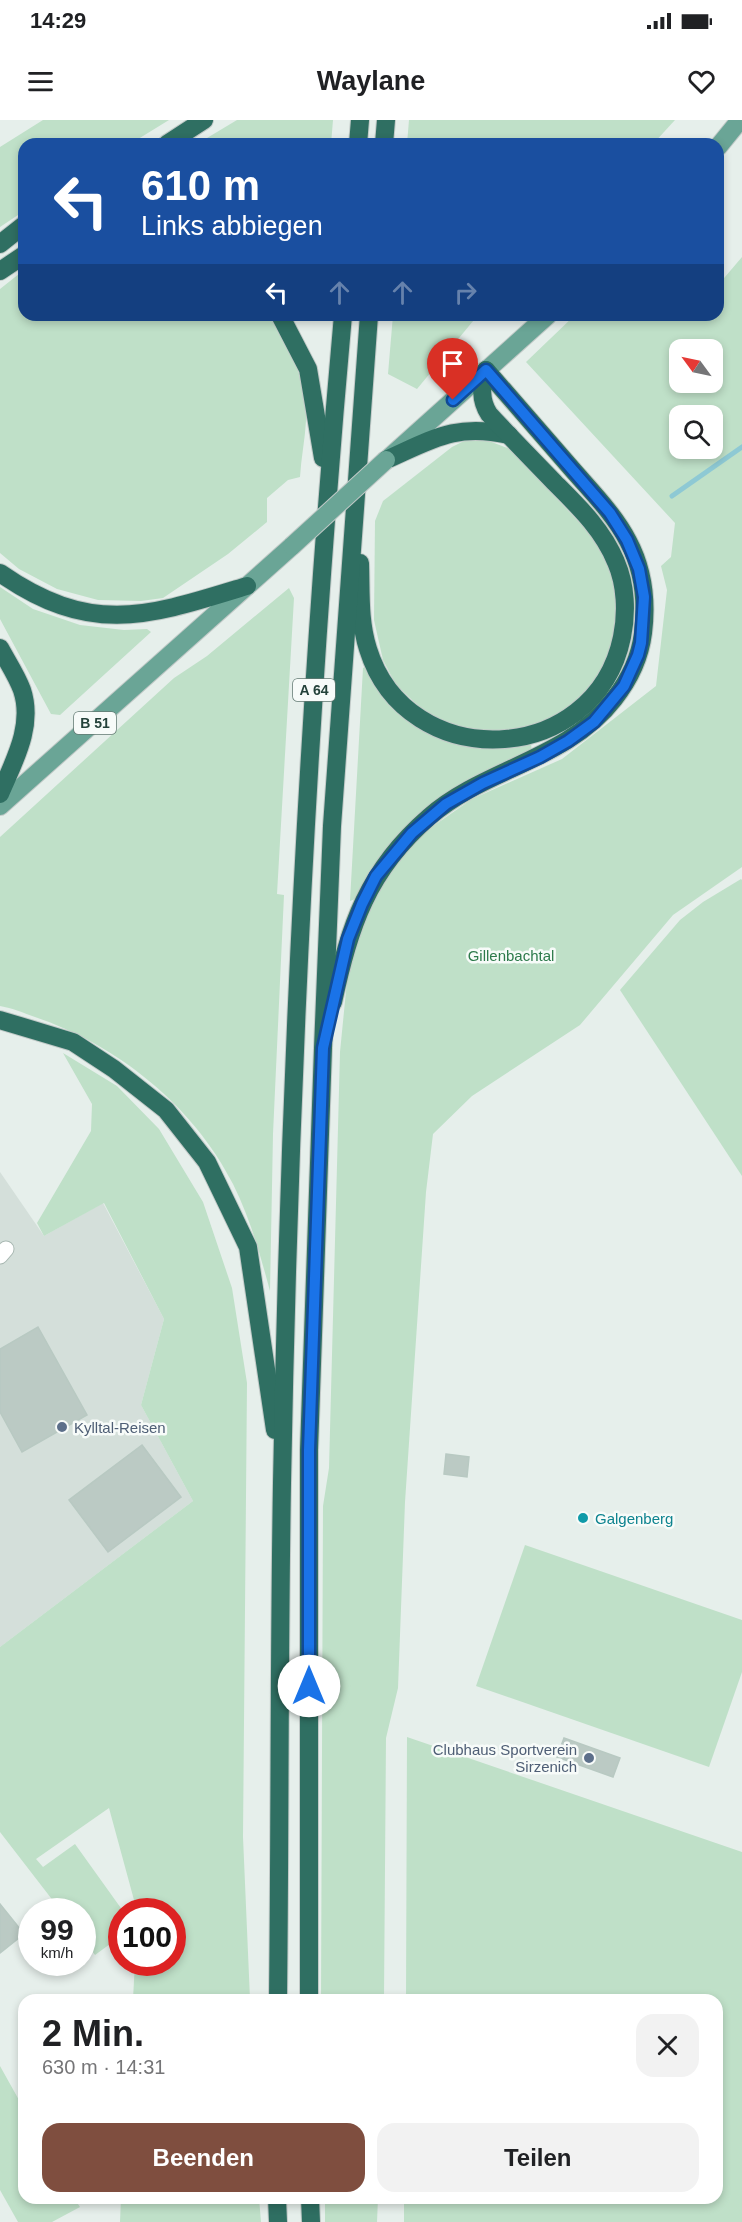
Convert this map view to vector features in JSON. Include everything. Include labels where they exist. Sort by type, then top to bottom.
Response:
[{"type":"highway","points":[[176,138],[204,120]]},
{"type":"highway","points":[[358,138],[360,120]]},
{"type":"highway","points":[[384,138],[386,120]]},
{"type":"highway","points":[[0,244],[18,230]]},
{"type":"highway","points":[[0,271],[18,259]]},
{"type":"highway","points":[[283,321],[308,369],[327,486]]},
{"type":"highway","name":"A 64","points":[[278,1994],[282,1482],[301,894],[327,486],[342,321]]},
{"type":"highway","name":"A 64","points":[[309,1994],[309,1450],[323,1048],[332,826],[357,453],[368,321]]},
{"type":"highway","points":[[357,453],[362,622],[368,650],[377,672],[389,691],[398,702],[437,729],[475,739],[522,737],[564,722],[584,707],[613,667],[622,640],[625,616],[621,576],[599,531],[589,518],[489,414],[482,401],[486,370]]},
{"type":"highway","points":[[323,1048],[342,961],[354,922],[376,876],[391,856],[412,833],[446,804],[483,783],[547,753],[594,722],[624,686],[641,643],[644,613],[643,589],[639,569],[627,540],[610,513],[486,370]]},
{"type":"highway","points":[[386,460],[435,439],[458,432],[482,430],[509,435]]},
{"type":"highway","points":[[0,573],[25,591],[55,605],[108,616],[148,613],[247,586]]},
{"type":"highway","points":[[0,648],[22,689],[26,709],[19,751],[0,794]]},
{"type":"highway","points":[[0,1020],[73,1042],[114,1069],[166,1110],[207,1162],[248,1247],[282,1482]]},
{"type":"highway","points":[[277,2204],[278,2222]]},
{"type":"highway","points":[[310,2204],[311,2222]]},
{"type":"main road","points":[[724,140],[740,120]]},
{"type":"main road","name":"B 51","points":[[0,806],[541,321]]},
{"type":"shaded area","points":[[0,1172],[44,1236],[103,1203],[164,1319],[141,1405],[193,1501],[0,1647]]},
{"type":"green space","points":[[43,120],[169,120],[140,138],[18,138],[18,215],[0,227],[0,147]]},
{"type":"green space","points":[[237,120],[333,120],[332,138],[207,138]]},
{"type":"green space","points":[[409,120],[675,120],[658,138],[408,138]]},
{"type":"green space","name":"Gillenbachtal","points":[[742,257],[742,867],[673,915],[580,1025],[472,1096],[433,1134],[426,1192],[405,1502],[398,1688],[386,1738],[384,1994],[321,1994],[323,1506],[329,1468],[340,1052],[348,971],[362,918],[386,879],[419,836],[472,799],[562,759],[656,686],[667,590],[661,566],[671,557],[675,523],[526,362],[569,321],[724,321],[724,278]]},
{"type":"green space","points":[[18,275],[18,321],[275,321],[301,379],[306,421],[300,477],[288,480],[267,498],[267,522],[228,554],[163,598],[141,601],[98,600],[57,589],[19,569],[0,553],[0,289]]},
{"type":"green space","points":[[392,321],[473,321],[417,389],[388,374]]},
{"type":"green space","points":[[481,438],[510,449],[594,538],[612,572],[617,605],[615,635],[604,667],[583,694],[558,716],[527,730],[493,734],[454,727],[425,712],[396,685],[383,660],[374,620],[375,521],[383,501],[452,447],[464,441]]},
{"type":"green space","points":[[0,587],[33,609],[80,625],[124,630],[147,629],[151,632],[60,715],[51,714],[0,619]]},
{"type":"green space","points":[[289,588],[294,598],[277,894],[284,895],[273,1134],[270,1291],[250,1223],[233,1184],[197,1129],[174,1104],[150,1081],[95,1044],[65,1029],[0,1006],[0,837],[174,678],[207,656]]},
{"type":"green space","points":[[367,666],[380,689],[396,709],[414,724],[434,735],[480,746],[531,743],[532,752],[505,764],[366,879],[355,899],[350,901],[363,668]]},
{"type":"green space","points":[[741,879],[742,1176],[620,990],[680,920],[703,902]]},
{"type":"green space","points":[[63,1053],[117,1086],[159,1129],[203,1202],[232,1288],[247,1383],[243,1837],[250,1994],[133,1994],[134,1976],[186,1976],[186,1898],[133,1898],[109,1808],[36,1859],[43,1867],[75,1844],[114,1898],[108,1898],[108,1946],[96,1954],[96,1898],[51,1898],[0,1832],[0,1647],[193,1501],[141,1405],[164,1319],[104,1203],[44,1236],[37,1223],[91,1131],[92,1104]]},
{"type":"green space","points":[[525,1545],[742,1620],[742,1672],[709,1767],[476,1686]]},
{"type":"green space","points":[[407,1737],[742,1852],[742,2222],[404,2222],[404,2204],[723,2204],[723,1994],[406,1994]]},
{"type":"green space","points":[[0,2066],[18,2098],[18,2204],[78,2204],[80,2207],[52,2222],[18,2222],[0,2190]]},
{"type":"green space","points":[[121,2204],[260,2204],[261,2222],[120,2222]]},
{"type":"green space","points":[[325,2204],[378,2204],[377,2222],[325,2222]]},
{"type":"building","points":[[38,1327],[87,1415],[22,1452],[0,1412],[0,1349]]},
{"type":"building","points":[[142,1445],[181,1497],[108,1552],[69,1500]]},
{"type":"building","points":[[446,1454],[469,1457],[467,1477],[444,1474]]},
{"type":"building","name":"Clubhaus Sportverein Sirzenich","points":[[564,1738],[620,1758],[613,1777],[557,1757]]},
{"type":"building","points":[[0,1904],[18,1926],[18,1939],[0,1953]]},
{"type":"waterway","points":[[672,496],[742,447]]},
{"type":"place","name":"Kylltal-Reisen","points":[[62,1427]]},
{"type":"place","name":"Galgenberg","points":[[583,1518]]},
{"type":"place","name":"Clubhaus Sportverein Sirzenich","points":[[589,1758]]},
{"type":"route","points":[[309,1686],[309,1450],[323,1048],[348,939],[376,876],[397,849],[429,817],[463,793],[540,757],[568,741],[594,722],[624,686],[638,655],[643,629],[644,597],[639,569],[627,540],[610,513],[486,370],[453,400]]}]
